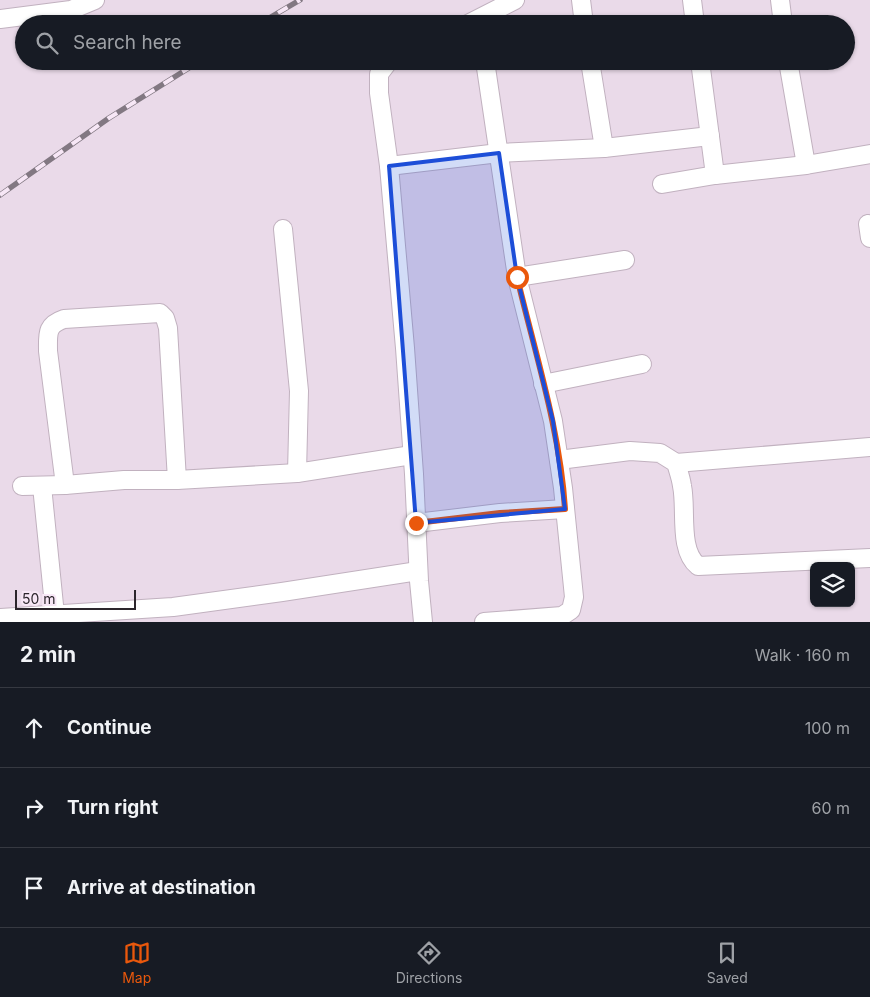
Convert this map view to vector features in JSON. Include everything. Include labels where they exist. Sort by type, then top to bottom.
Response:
[{"type":"street","points":[[32,15],[71,10],[95,0]]},
{"type":"street","points":[[488,15],[515,0]]},
{"type":"street","points":[[581,0],[583,15]]},
{"type":"street","points":[[692,0],[694,15]]},
{"type":"street","points":[[780,0],[782,15]]},
{"type":"street","points":[[0,19],[15,17]]},
{"type":"street","points":[[382,70],[379,74],[378,93],[389,166],[423,622]]},
{"type":"street","points":[[484,622],[562,616],[571,610],[574,597],[553,421],[517,277],[486,70]]},
{"type":"street","points":[[591,70],[604,148]]},
{"type":"street","points":[[701,70],[715,175]]},
{"type":"street","points":[[790,70],[806,165]]},
{"type":"street","points":[[389,166],[499,153],[604,148],[710,136]]},
{"type":"street","points":[[662,184],[715,175],[806,165],[870,154]]},
{"type":"street","points":[[284,230],[299,391],[297,473]]},
{"type":"street","points":[[517,277],[625,260]]},
{"type":"street","points":[[65,485],[48,351],[48,332],[55,322],[64,319],[160,313],[165,318],[168,328],[177,480]]},
{"type":"street","points":[[543,384],[642,364]]},
{"type":"street","points":[[559,460],[630,450],[660,454],[676,463],[870,447]]},
{"type":"street","points":[[22,486],[297,473],[412,455]]},
{"type":"street","points":[[676,463],[682,486],[686,546],[691,560],[698,566],[870,558]]},
{"type":"street","points":[[42,486],[55,615]]},
{"type":"street","points":[[416,523],[500,513],[565,509]]},
{"type":"street","points":[[0,618],[173,607],[418,571]]},
{"type":"highlighted area","points":[[499,153],[517,277],[553,421],[565,509],[416,523],[389,166]]},
{"type":"railway","points":[[274,15],[300,0]]},
{"type":"railway","points":[[0,195],[109,118],[186,70]]},
{"type":"route","points":[[416,523],[500,513],[565,509],[553,421],[517,277]]}]
